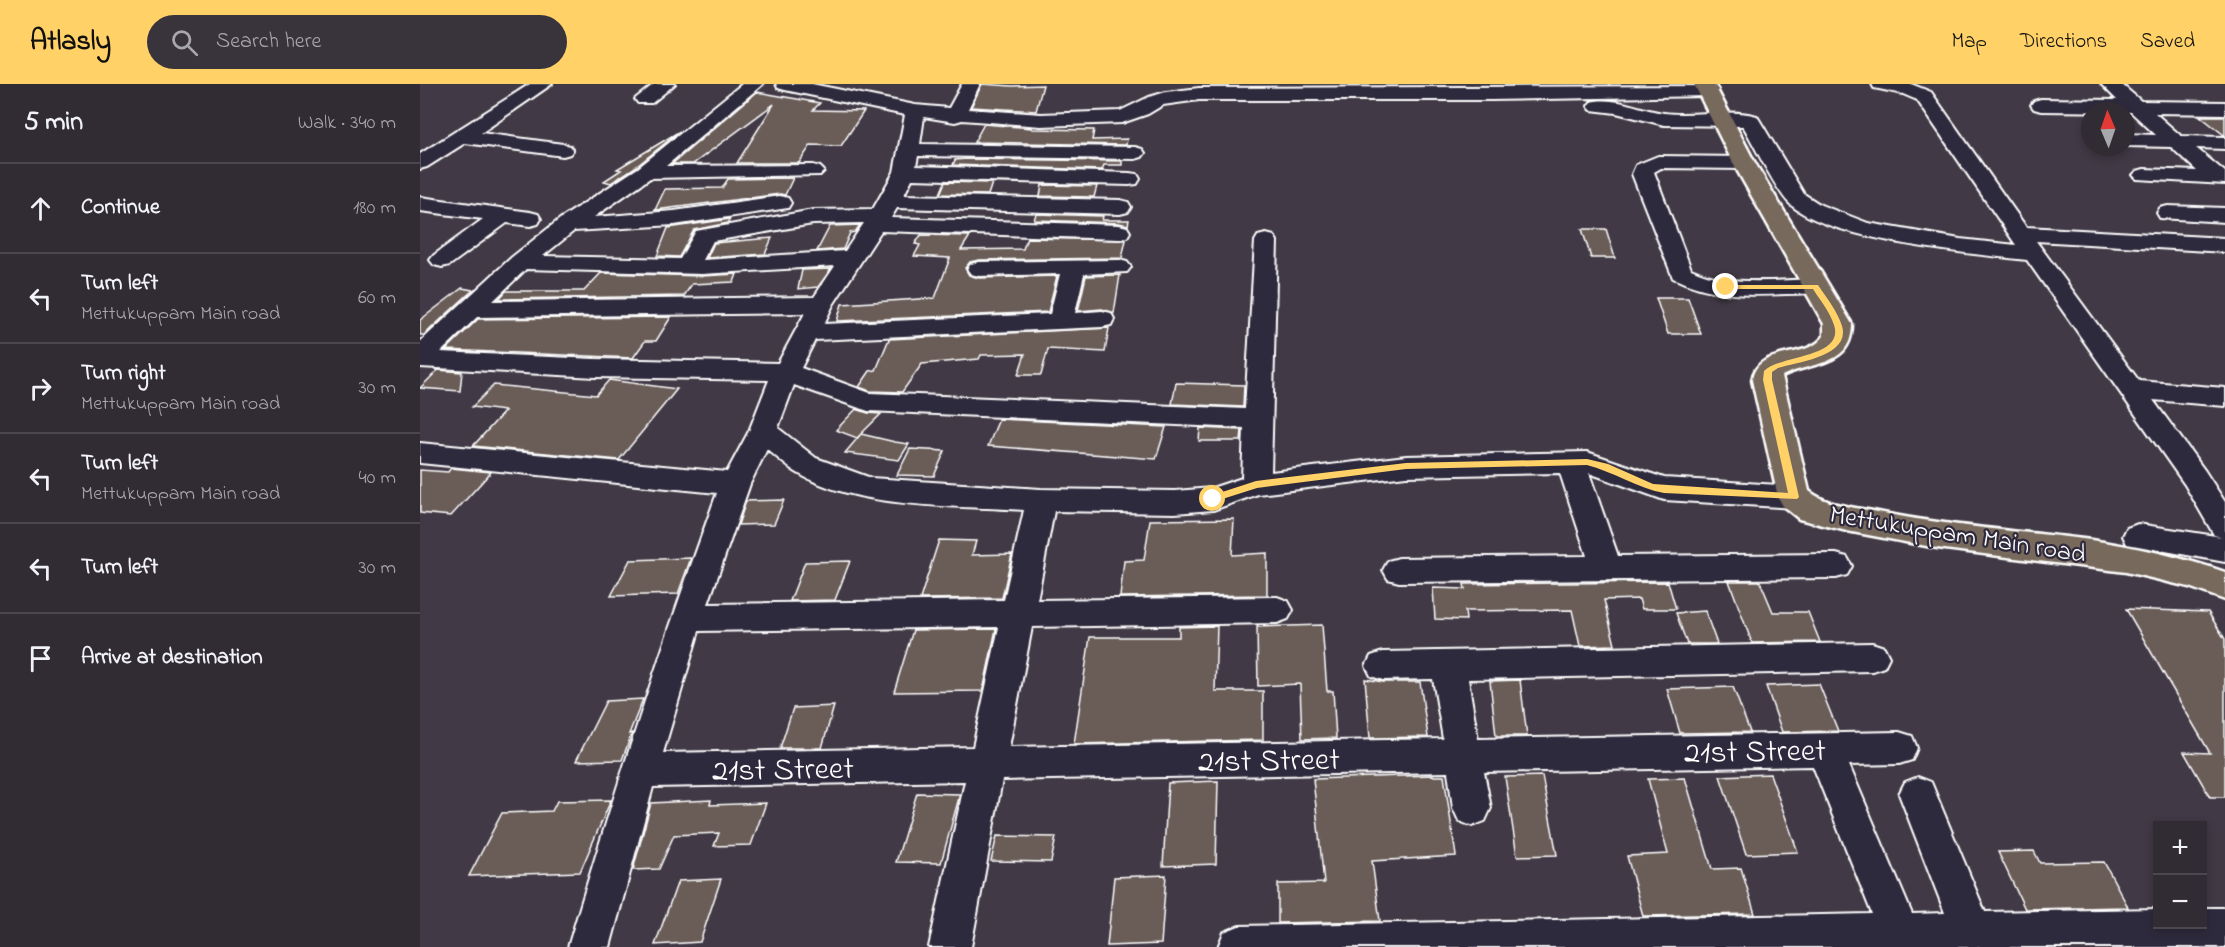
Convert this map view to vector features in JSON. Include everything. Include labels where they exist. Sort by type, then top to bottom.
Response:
[{"type":"main road","points":[[1706,87],[1744,163],[1838,324],[1840,334],[1835,344],[1821,354],[1775,366],[1768,371],[1767,380],[1794,497]]},
{"type":"main road","name":"Mettukuppam Main road","points":[[1794,497],[1805,507],[1820,512],[1953,538],[2081,551],[2193,573],[2225,586]]},
{"type":"street","points":[[420,162],[543,84]]},
{"type":"street","points":[[645,99],[666,84]]},
{"type":"street","points":[[420,358],[519,262],[568,224],[645,172],[754,84]]},
{"type":"street","points":[[785,84],[915,111],[956,116],[1041,120],[1122,117],[1142,110],[1156,100],[1173,96],[1402,89],[1706,87]]},
{"type":"street","points":[[956,116],[971,84]]},
{"type":"street","points":[[1881,84],[1908,89],[1924,96],[2034,254],[2196,478],[2225,527]]},
{"type":"street","points":[[2110,84],[2221,178]]},
{"type":"street","points":[[1590,105],[1616,107],[1664,119],[1750,120],[1796,198],[1827,216],[1863,229],[1934,242],[2034,254]]},
{"type":"street","points":[[2041,105],[2225,108]]},
{"type":"street","points":[[589,947],[639,770],[687,618],[735,484],[763,431],[786,372],[821,304],[882,214],[906,161],[915,111]]},
{"type":"street","points":[[461,136],[563,150]]},
{"type":"street","points":[[2135,140],[2225,142]]},
{"type":"street","points":[[906,161],[1135,153]]},
{"type":"street","points":[[906,161],[1129,179]]},
{"type":"street","points":[[1744,163],[1658,162],[1643,169],[1681,273],[1693,281],[1726,287],[1815,286]]},
{"type":"street","points":[[645,172],[813,171]]},
{"type":"street","points":[[2144,175],[2221,178]]},
{"type":"street","points":[[568,224],[626,224],[734,212],[780,203]]},
{"type":"street","points":[[420,204],[530,219]]},
{"type":"street","points":[[688,267],[705,236],[813,217],[1120,207]]},
{"type":"street","points":[[2168,213],[2225,215]]},
{"type":"street","points":[[882,214],[1119,232]]},
{"type":"street","points":[[442,261],[502,216]]},
{"type":"street","points":[[2020,232],[2225,245]]},
{"type":"street","points":[[1256,484],[1266,241]]},
{"type":"street","points":[[519,262],[688,267],[852,258]]},
{"type":"street","points":[[1060,320],[1074,267]]},
{"type":"street","points":[[979,269],[1119,267]]},
{"type":"street","points":[[472,309],[821,304]]},
{"type":"street","points":[[807,332],[849,332],[1102,319]]},
{"type":"street","points":[[420,358],[595,368],[786,372],[868,402],[1259,419]]},
{"type":"street","points":[[2132,389],[2225,397]]},
{"type":"street","points":[[763,431],[806,465],[838,479],[871,489],[1041,500],[1175,502],[1213,499],[1256,484],[1406,466],[1587,462],[1604,466],[1651,487],[1794,497]]},
{"type":"street","points":[[420,453],[735,484]]},
{"type":"street","points":[[1571,463],[1607,568]]},
{"type":"street","points":[[950,947],[1041,500]]},
{"type":"street","points":[[2138,536],[2225,550]]},
{"type":"street","points":[[1399,570],[1836,566]]},
{"type":"street","points":[[687,618],[1277,610]]},
{"type":"street","points":[[1383,666],[1872,657]]},
{"type":"street","points":[[1448,664],[1461,755],[1472,808]]},
{"type":"street","name":"21st Street","points":[[639,770],[1899,748]]},
{"type":"street","points":[[1824,749],[1900,934]]},
{"type":"street","points":[[1918,794],[1976,940]]},
{"type":"street","points":[[1239,947],[1900,934],[1976,940],[2225,928]]},
{"type":"building","points":[[982,84],[1043,85],[1036,111],[971,107]]},
{"type":"building","points":[[757,92],[820,103],[813,110],[864,111],[841,146],[811,145],[799,163],[737,163],[774,104],[693,164],[672,164]]},
{"type":"building","points":[[2200,116],[2225,116],[2225,135],[2224,135]]},
{"type":"building","points":[[984,124],[1032,129],[1094,130],[1092,140],[1127,139],[1126,145],[974,142]]},
{"type":"building","points":[[680,131],[637,166],[611,183],[604,181],[621,170],[617,169]]},
{"type":"building","points":[[955,160],[1122,161],[1122,165],[1104,165],[1102,170],[953,165]]},
{"type":"building","points":[[793,178],[785,195],[655,210],[665,189],[722,188],[728,179]]},
{"type":"building","points":[[945,182],[992,183],[988,195],[940,194]]},
{"type":"building","points":[[1042,185],[1097,186],[1094,197],[1040,196]]},
{"type":"building","points":[[1036,214],[1103,216],[1102,220],[1129,220],[1128,225],[1034,220]]},
{"type":"building","points":[[730,219],[728,223],[694,230],[679,257],[657,256],[668,228]]},
{"type":"building","points":[[860,225],[855,232],[850,233],[843,249],[817,251],[830,226]]},
{"type":"building","points":[[1582,229],[1606,229],[1615,258],[1591,258]]},
{"type":"building","points":[[921,235],[970,236],[961,250],[1023,249],[1027,238],[1126,240],[1122,258],[979,260],[970,262],[965,268],[969,275],[979,278],[1057,276],[1048,312],[837,321],[842,304],[935,298],[950,258],[914,256],[920,245],[915,244]]},
{"type":"building","points":[[772,238],[765,254],[707,258],[714,243]]},
{"type":"building","points":[[831,269],[818,287],[798,289],[802,270]]},
{"type":"building","points":[[601,273],[702,276],[737,274],[734,282],[692,284],[684,296],[499,299],[506,291],[584,291]]},
{"type":"building","points":[[1120,275],[1114,313],[1102,309],[1078,311],[1086,276]]},
{"type":"building","points":[[462,288],[473,290],[424,335],[420,335],[420,320]]},
{"type":"building","points":[[1656,298],[1688,298],[1701,334],[1668,334]]},
{"type":"building","points":[[671,317],[656,341],[645,341],[633,358],[446,350],[478,319]]},
{"type":"building","points":[[1109,328],[1105,352],[1048,349],[1041,375],[1018,375],[1025,354],[981,355],[979,359],[922,364],[902,392],[870,391],[859,387],[870,371],[876,370],[889,339]]},
{"type":"building","points":[[438,370],[462,372],[460,391],[420,388]]},
{"type":"building","points":[[609,380],[677,389],[619,460],[473,446],[505,411],[472,407],[494,385],[596,395]]},
{"type":"building","points":[[1176,383],[1244,385],[1243,407],[1172,404]]},
{"type":"building","points":[[856,409],[881,414],[857,438],[836,430]]},
{"type":"building","points":[[999,419],[1166,427],[1156,459],[988,446]]},
{"type":"building","points":[[1200,428],[1242,430],[1241,441],[1199,441]]},
{"type":"building","points":[[861,434],[909,444],[899,460],[845,453]]},
{"type":"building","points":[[910,449],[945,451],[934,476],[897,475]]},
{"type":"building","points":[[451,468],[491,472],[451,516],[420,513],[420,470],[448,472]]},
{"type":"building","points":[[784,500],[774,524],[738,525],[746,501]]},
{"type":"building","points":[[1234,519],[1232,555],[1267,553],[1267,595],[1120,597],[1124,561],[1144,560],[1150,520]]},
{"type":"building","points":[[939,540],[976,541],[972,555],[1012,554],[1002,598],[920,599]]},
{"type":"building","points":[[691,558],[678,594],[611,596],[630,560]]},
{"type":"building","points":[[850,561],[835,600],[790,601],[805,562]]},
{"type":"building","points":[[1729,581],[1760,581],[1773,612],[1808,612],[1820,642],[1752,643]]},
{"type":"building","points":[[1668,582],[1676,609],[1642,609],[1639,599],[1604,600],[1615,645],[1580,646],[1572,610],[1465,611],[1466,620],[1435,619],[1433,588],[1465,589],[1464,584]]},
{"type":"building","points":[[2126,609],[2208,612],[2225,639],[2225,797],[2210,797],[2184,752],[2210,753]]},
{"type":"building","points":[[1705,611],[1717,644],[1687,644],[1676,613]]},
{"type":"building","points":[[1322,625],[1327,691],[1333,691],[1336,738],[1302,739],[1300,684],[1258,686],[1257,627]]},
{"type":"building","points":[[1217,626],[1215,691],[1263,691],[1263,740],[1074,744],[1090,637],[1179,637],[1179,627]]},
{"type":"building","points":[[996,629],[983,691],[894,692],[913,630]]},
{"type":"building","points":[[1365,679],[1383,682],[1420,682],[1428,737],[1370,738]]},
{"type":"building","points":[[1520,680],[1527,736],[1496,736],[1490,681]]},
{"type":"building","points":[[1819,684],[1838,731],[1782,732],[1766,686]]},
{"type":"building","points":[[1733,687],[1750,732],[1680,733],[1667,689]]},
{"type":"building","points":[[643,699],[629,734],[632,733],[622,760],[576,761],[606,701]]},
{"type":"building","points":[[834,706],[822,748],[780,748],[793,708]]},
{"type":"building","points":[[1770,774],[1798,852],[1746,854],[1720,776]]},
{"type":"building","points":[[1444,776],[1456,856],[1372,861],[1380,921],[1278,923],[1278,884],[1324,883],[1313,779]]},
{"type":"building","points":[[1542,776],[1557,855],[1517,856],[1505,777]]},
{"type":"building","points":[[1685,778],[1712,869],[1741,868],[1755,914],[1643,916],[1627,856],[1668,854],[1648,779]]},
{"type":"building","points":[[1218,781],[1216,864],[1163,866],[1168,783]]},
{"type":"building","points":[[917,793],[960,794],[941,863],[896,862]]},
{"type":"building","points":[[611,800],[580,872],[469,876],[502,813],[552,811],[557,801]]},
{"type":"building","points":[[711,800],[710,805],[766,803],[751,845],[714,846],[719,833],[674,835],[659,869],[633,870],[651,803]]},
{"type":"building","points":[[997,836],[1056,837],[1051,862],[991,861]]},
{"type":"building","points":[[2034,851],[2040,863],[2104,862],[2128,907],[2025,909],[1998,852]]},
{"type":"building","points":[[1166,875],[1161,944],[1107,946],[1114,877]]},
{"type":"building","points":[[721,879],[700,942],[655,945],[678,881]]},
{"type":"route","points":[[1213,499],[1256,484],[1381,468],[1587,462],[1604,466],[1651,487],[1794,497],[1767,380],[1768,371],[1775,366],[1821,354],[1835,344],[1840,334],[1838,324],[1815,286],[1726,287]]}]
